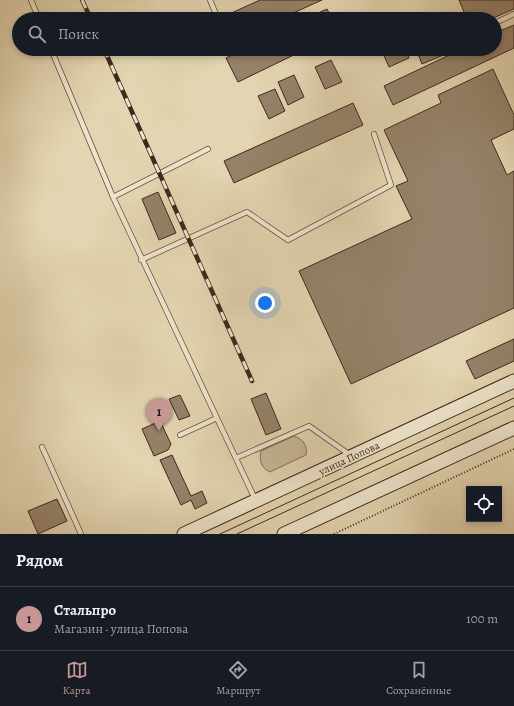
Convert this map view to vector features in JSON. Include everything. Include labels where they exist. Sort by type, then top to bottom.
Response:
[{"type":"main road","name":"улица Попова","points":[[184,534],[514,381]]},
{"type":"main road","points":[[284,534],[514,428]]},
{"type":"lane","points":[[31,0],[36,12]]},
{"type":"lane","points":[[210,0],[215,12]]},
{"type":"lane","points":[[502,20],[514,14]]},
{"type":"lane","points":[[54,56],[141,260],[236,458],[255,501]]},
{"type":"lane","points":[[141,260],[247,212],[288,240],[391,186],[374,134]]},
{"type":"lane","points":[[113,197],[208,150]]},
{"type":"lane","points":[[180,435],[217,418]]},
{"type":"lane","points":[[236,458],[309,426],[351,456]]},
{"type":"lane","points":[[42,447],[81,534]]},
{"type":"path","points":[[334,534],[514,449]]},
{"type":"shaded area","points":[[294,436],[304,443],[306,455],[270,472],[267,470],[263,466],[260,458],[261,451]]},
{"type":"building","points":[[260,0],[322,0],[295,12],[234,12]]},
{"type":"building","points":[[459,0],[514,0],[514,9],[502,14],[502,12],[464,12]]},
{"type":"building","points":[[327,9],[328,12],[320,12]]},
{"type":"building","points":[[514,25],[514,48],[502,54],[502,30]]},
{"type":"building","points":[[230,56],[292,56],[238,82],[226,58]]},
{"type":"building","points":[[384,56],[408,56],[409,58],[389,67]]},
{"type":"building","points":[[419,56],[441,56],[422,64]]},
{"type":"building","points":[[447,56],[497,56],[393,105],[384,86]]},
{"type":"building","points":[[331,60],[342,82],[325,89],[315,67]]},
{"type":"building","points":[[493,69],[514,115],[514,129],[491,140],[507,175],[514,171],[514,308],[351,384],[299,271],[412,219],[396,186],[408,181],[384,130],[441,103],[438,95]]},
{"type":"building","points":[[294,75],[304,97],[288,105],[278,82]]},
{"type":"building","points":[[275,89],[285,111],[269,119],[258,96]]},
{"type":"building","points":[[353,103],[363,125],[234,183],[224,161]]},
{"type":"building","points":[[158,192],[176,233],[159,240],[142,199]]},
{"type":"building","points":[[514,339],[514,361],[475,379],[466,361]]},
{"type":"building","points":[[266,393],[281,429],[266,435],[251,399]]},
{"type":"building","points":[[180,395],[190,416],[179,420],[169,399]]},
{"type":"building","points":[[160,421],[171,444],[168,450],[154,456],[142,429]]},
{"type":"building","points":[[172,455],[191,496],[202,491],[207,503],[195,509],[191,500],[181,505],[160,460]]},
{"type":"building","points":[[57,499],[67,521],[38,534],[28,511]]},
{"type":"tram line","points":[[220,534],[514,398]]},
{"type":"tram line","points":[[237,534],[514,406]]},
{"type":"railway","points":[[82,0],[88,12]]},
{"type":"railway","points":[[107,56],[252,381]]},
{"type":"place","name":"Стальпро","points":[[159,431]]}]
